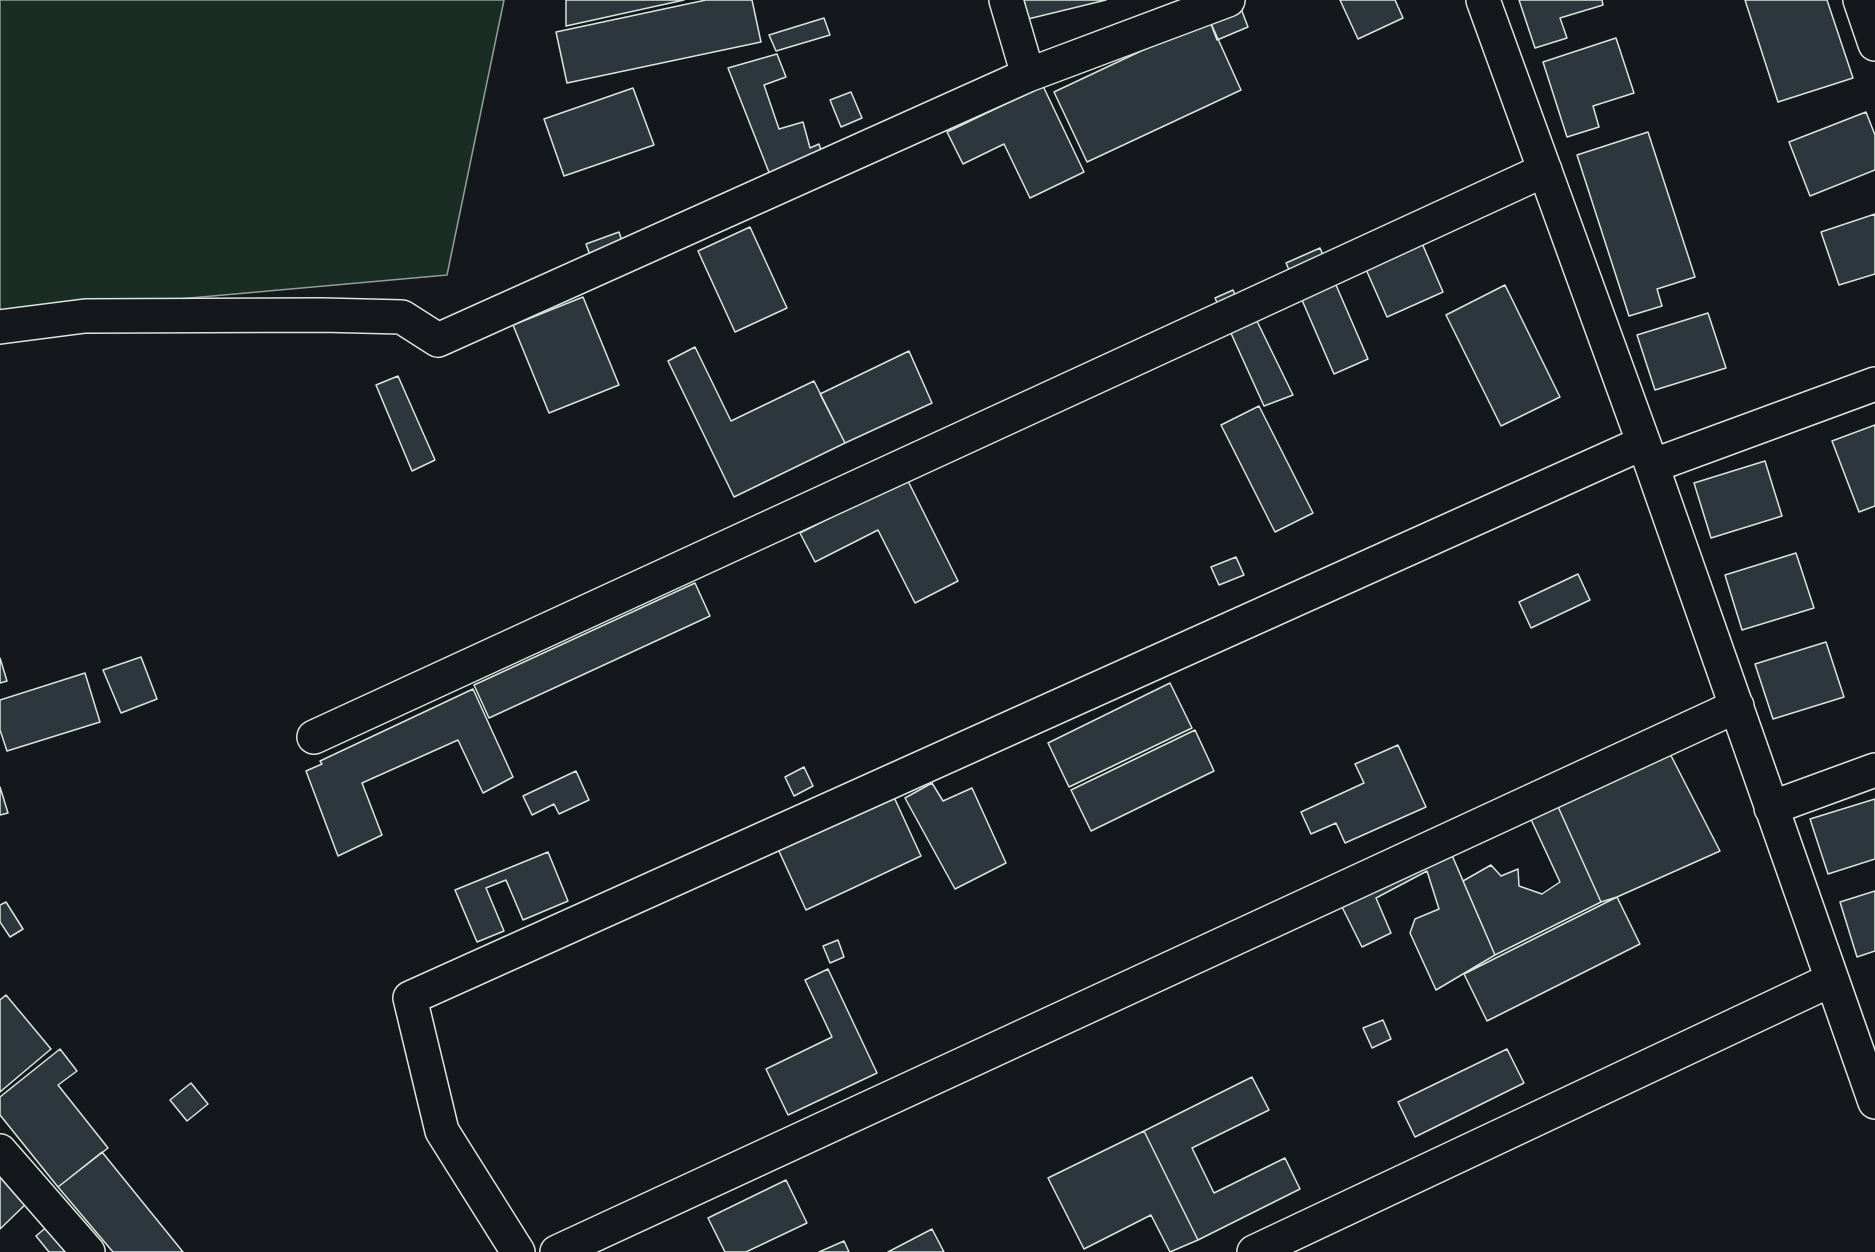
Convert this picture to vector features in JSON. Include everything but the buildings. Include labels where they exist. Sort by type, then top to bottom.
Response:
[{"type":"street","points":[[1006,0],[1028,75]]},
{"type":"street","points":[[0,327],[85,316],[402,317],[438,340],[1028,75],[1228,0]]},
{"type":"street","points":[[1483,0],[1648,454],[1875,1102]]},
{"type":"street","points":[[1860,0],[1875,44]]},
{"type":"street","points":[[314,737],[1545,170]]},
{"type":"street","points":[[518,1252],[442,1131],[410,998],[1648,454],[1875,384]]},
{"type":"street","points":[[557,1252],[1737,706]]},
{"type":"street","points":[[1771,808],[1875,770]]},
{"type":"street","points":[[1254,1252],[1831,980]]},
{"type":"street","points":[[0,1151],[88,1252]]},
{"type":"green space","points":[[0,0],[504,0],[447,275],[0,315]]}]
